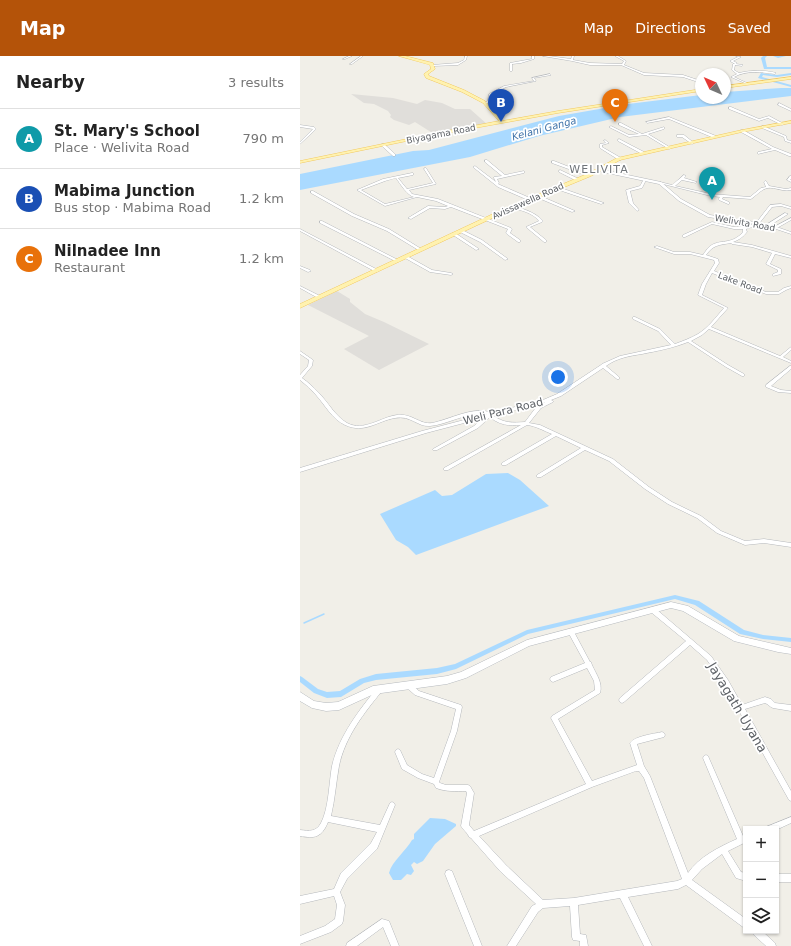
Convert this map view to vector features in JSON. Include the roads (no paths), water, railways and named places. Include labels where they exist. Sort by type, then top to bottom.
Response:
[{"type":"main road","points":[[401,56],[424,61],[433,65],[433,69],[426,74],[427,77],[463,91],[486,103],[502,122]]},
{"type":"main road","points":[[731,86],[791,78]]},
{"type":"main road","name":"Biyagama Road","points":[[300,162],[502,122],[695,91]]},
{"type":"main road","name":"Avissawella Road","points":[[300,306],[512,207],[589,175],[620,159],[742,131],[791,122]]},
{"type":"main road","points":[[300,696],[312,704],[326,707],[339,706],[373,690],[447,680],[463,675],[527,643],[654,611],[671,605],[685,608],[737,639],[791,651]]},
{"type":"street","points":[[344,59],[351,56]]},
{"type":"street","points":[[351,64],[362,56]]},
{"type":"street","points":[[433,65],[458,64],[465,60],[466,56]]},
{"type":"street","points":[[511,71],[512,62],[524,62],[533,59],[533,56]]},
{"type":"street","points":[[544,56],[590,64],[623,65],[644,74],[684,76],[695,80]]},
{"type":"street","points":[[616,56],[625,61],[623,65]]},
{"type":"street","points":[[737,56],[740,57],[731,61],[742,65]]},
{"type":"street","points":[[736,64],[734,64],[733,70],[738,73]]},
{"type":"street","points":[[748,84],[732,76],[738,73],[756,71],[775,72]]},
{"type":"street","points":[[486,103],[489,100],[490,95],[505,86],[535,81],[533,78],[550,74]]},
{"type":"street","points":[[779,104],[791,110]]},
{"type":"street","points":[[730,108],[759,120],[768,117],[783,124]]},
{"type":"street","points":[[647,122],[669,118],[714,138]]},
{"type":"street","points":[[620,124],[642,134]]},
{"type":"street","points":[[300,126],[314,128],[314,130],[300,143]]},
{"type":"street","points":[[610,127],[629,136],[646,134],[663,128]]},
{"type":"street","points":[[763,127],[785,137],[786,140],[791,142]]},
{"type":"street","points":[[742,131],[775,149],[790,155]]},
{"type":"street","points":[[646,134],[670,148]]},
{"type":"street","points":[[678,136],[683,135],[693,143]]},
{"type":"street","points":[[605,140],[608,143],[601,145],[601,147],[620,159]]},
{"type":"street","points":[[619,140],[643,153]]},
{"type":"street","points":[[383,145],[394,155]]},
{"type":"street","points":[[759,153],[775,149]]},
{"type":"street","points":[[486,161],[504,176]]},
{"type":"street","points":[[553,162],[589,175]]},
{"type":"street","points":[[474,167],[499,186],[530,199]]},
{"type":"street","points":[[406,190],[436,184],[425,169]]},
{"type":"street","name":"Welivita Road","points":[[599,170],[722,196],[751,198],[762,189],[768,187]]},
{"type":"street","points":[[560,171],[578,180]]},
{"type":"street","points":[[499,186],[494,178],[523,172]]},
{"type":"street","points":[[412,174],[380,181],[359,190],[385,205],[416,196]]},
{"type":"street","points":[[673,186],[685,176]]},
{"type":"street","points":[[396,177],[409,194],[432,199],[487,219],[510,229],[508,233],[519,241]]},
{"type":"street","points":[[791,177],[788,180],[791,181]]},
{"type":"street","points":[[637,210],[631,203],[628,190],[641,187],[642,179]]},
{"type":"street","points":[[682,179],[696,182]]},
{"type":"street","points":[[765,182],[768,187],[786,190],[791,189]]},
{"type":"street","name":"Welivita Road","points":[[660,184],[680,200],[708,216],[768,225],[791,233]]},
{"type":"street","points":[[557,188],[602,203]]},
{"type":"street","points":[[312,192],[353,215],[382,226],[421,250]]},
{"type":"street","points":[[537,196],[573,211]]},
{"type":"street","points":[[722,196],[720,199],[728,203]]},
{"type":"street","points":[[684,236],[712,223],[734,228],[744,228],[757,224],[771,206],[781,205],[791,208]]},
{"type":"street","points":[[410,218],[429,207],[445,208],[450,206]]},
{"type":"street","points":[[512,207],[538,217],[541,221],[540,222],[528,227],[545,241]]},
{"type":"street","points":[[768,225],[786,214]]},
{"type":"street","points":[[776,227],[791,219]]},
{"type":"street","points":[[321,222],[398,261]]},
{"type":"street","points":[[732,243],[742,236],[745,232],[744,228]]},
{"type":"street","points":[[300,230],[377,271]]},
{"type":"street","points":[[461,231],[481,241],[506,259]]},
{"type":"street","points":[[454,234],[477,249]]},
{"type":"street","points":[[656,247],[674,253],[690,253],[704,256],[711,247],[720,243],[732,243],[752,246],[791,257]]},
{"type":"street","points":[[774,252],[768,264],[780,270],[780,273],[774,275]]},
{"type":"street","name":"Lake Road","points":[[704,256],[716,259],[717,263],[712,272],[766,292],[779,293],[785,289],[791,288]]},
{"type":"street","points":[[406,257],[431,271],[451,274]]},
{"type":"street","points":[[300,266],[309,271]]},
{"type":"street","name":"Weli Para Road","points":[[300,470],[424,432],[536,403],[556,396],[585,378],[602,365],[621,357],[674,346],[688,341],[701,334],[726,308],[700,295],[704,284],[712,272]]},
{"type":"street","points":[[300,287],[319,297]]},
{"type":"street","points":[[634,318],[658,330],[674,346]]},
{"type":"street","points":[[709,327],[791,362]]},
{"type":"street","points":[[688,341],[743,375]]},
{"type":"street","points":[[781,357],[791,348]]},
{"type":"street","points":[[300,352],[311,360],[308,370],[300,378],[314,390],[337,418],[353,426],[359,428],[397,416],[405,415],[419,423],[430,425],[481,412],[489,414],[495,420],[506,425],[535,424],[611,460],[647,488],[670,503],[699,517],[719,532],[745,543],[764,541],[791,544]]},
{"type":"street","points":[[602,365],[618,378]]},
{"type":"street","points":[[791,367],[768,386],[780,391],[791,392]]},
{"type":"street","points":[[446,469],[525,425],[539,407],[553,400],[556,396]]},
{"type":"street","points":[[435,448],[476,426],[489,414]]},
{"type":"street","points":[[504,464],[556,434]]},
{"type":"street","points":[[539,476],[583,449],[583,447]]},
{"type":"street","name":"Jayagath Uyana","points":[[654,611],[709,658],[726,682],[791,798]]},
{"type":"street","points":[[571,632],[598,680],[598,691],[590,697],[557,714],[554,718],[590,785]]},
{"type":"street","points":[[622,700],[690,641]]},
{"type":"street","points":[[553,679],[589,664]]},
{"type":"street","points":[[407,685],[417,693],[459,707],[454,731],[436,782]]},
{"type":"street","points":[[300,833],[311,835],[320,830],[326,818],[336,765],[345,739],[359,713],[380,689]]},
{"type":"street","points":[[741,708],[765,700],[769,701],[773,705],[791,708]]},
{"type":"street","points":[[662,734],[633,743],[641,768],[647,776],[687,881],[743,922]]},
{"type":"street","points":[[398,752],[404,767],[420,776],[436,782],[438,786],[468,788],[471,792],[465,826],[503,868],[542,904]]},
{"type":"street","points":[[706,758],[743,837]]},
{"type":"street","points":[[472,835],[590,785],[636,768],[641,768]]},
{"type":"street","points":[[300,940],[328,929],[339,921],[340,905],[336,892],[344,876],[374,846],[392,805]]},
{"type":"street","points":[[326,818],[381,829]]},
{"type":"street","points":[[776,826],[791,820]]},
{"type":"street","points":[[511,946],[535,909],[542,904],[574,902],[678,885],[687,881],[698,866],[743,840]]},
{"type":"street","points":[[723,850],[739,875],[743,876]]},
{"type":"street","points":[[449,874],[478,946]]},
{"type":"street","points":[[779,878],[791,878]]},
{"type":"street","points":[[300,900],[336,892]]},
{"type":"street","points":[[622,894],[648,946]]},
{"type":"street","points":[[574,902],[576,937],[583,938],[584,946]]},
{"type":"street","points":[[350,946],[382,923],[386,924],[395,946]]},
{"type":"street","points":[[759,934],[772,946]]},
{"type":"water","points":[[791,88],[791,96],[731,103],[731,92]]},
{"type":"water","name":"Kelani Ganga","points":[[695,96],[695,104],[726,104],[620,117],[539,136],[470,157],[300,190],[300,174],[413,151],[429,150],[559,116],[628,104]]},
{"type":"water","points":[[508,473],[520,480],[549,506],[416,555],[408,547],[396,540],[380,514],[435,490],[442,496],[452,495],[486,474]]},
{"type":"water","points":[[430,818],[445,819],[456,824],[456,826],[435,844],[423,861],[417,864],[414,862],[411,865],[414,871],[411,875],[407,874],[401,880],[393,880],[389,873],[393,864],[414,839],[414,834]]},
{"type":"waterway","points":[[765,56],[763,58],[765,68],[791,68]]},
{"type":"waterway","points":[[775,56],[784,56]]},
{"type":"waterway","points":[[791,74],[777,76],[762,74],[759,77],[791,86]]},
{"type":"waterway","points":[[300,679],[316,691],[327,695],[341,694],[362,681],[376,677],[437,671],[456,666],[527,632],[675,597],[697,603],[742,632],[763,637],[791,640]]},
{"type":"waterway","points":[[304,623],[324,614]]},
{"type":"place","name":"Mabima Junction","points":[[501,122]]},
{"type":"place","name":"Nilnadee Inn","points":[[615,122]]},
{"type":"place","name":"St. Mary's School","points":[[712,200]]},
{"type":"district","name":"WELIVITA","points":[[599,169]]}]
